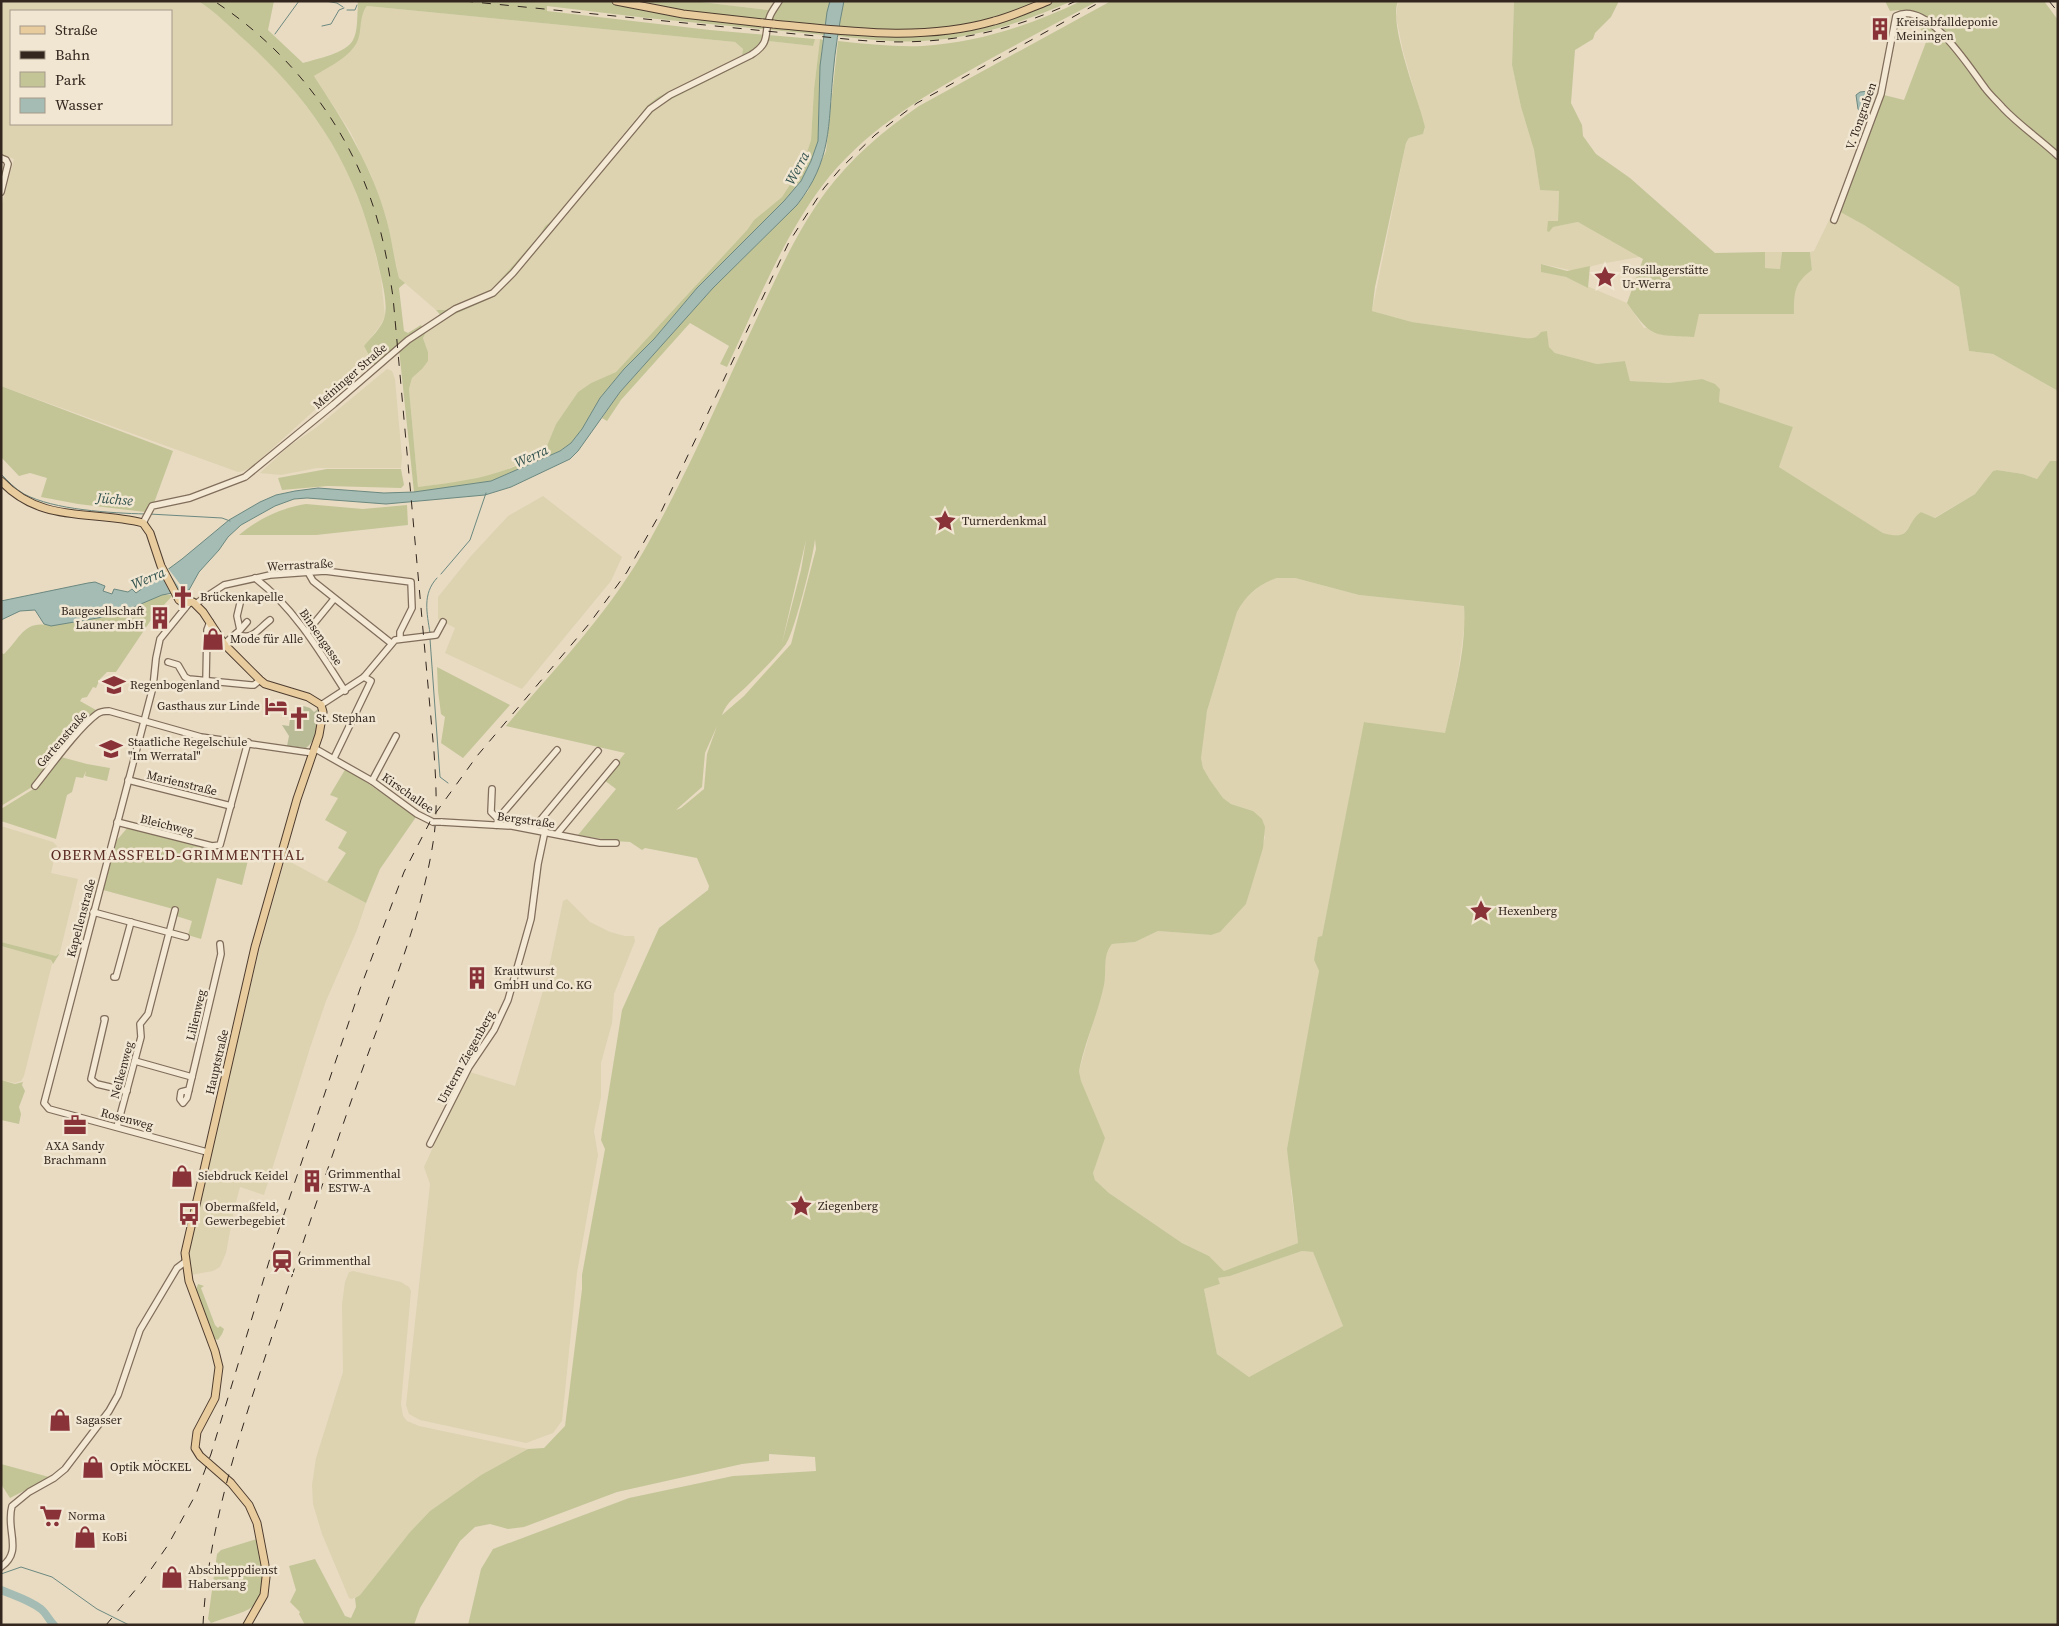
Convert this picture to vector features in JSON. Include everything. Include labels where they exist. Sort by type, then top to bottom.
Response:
[{"type":"main road","points":[[616,1],[682,14],[763,23],[771,21],[856,32],[900,33],[948,30],[995,21],[1048,1]]},
{"type":"main road","points":[[1,481],[18,496],[36,506],[57,511],[146,517],[158,558],[177,598],[183,603],[193,603],[210,622],[224,644],[260,680],[268,685],[308,697],[320,705]]},
{"type":"main road","name":"Hauptstraße","points":[[248,1625],[264,1595],[266,1578],[264,1558],[257,1523],[249,1506],[231,1483],[200,1456],[195,1448],[197,1432],[215,1398],[219,1367],[189,1281],[185,1262],[186,1245],[264,912],[294,806],[322,723],[323,712],[320,705]]},
{"type":"street","points":[[771,21],[779,1]]},
{"type":"street","name":"V. Tongraben","points":[[1834,220],[1881,94],[1896,16],[1903,13],[1910,12],[1938,29],[1955,47],[1987,90],[2005,110],[2058,156]]},
{"type":"street","name":"Meininger Straße","points":[[146,517],[152,506],[190,498],[235,481],[252,472],[408,340],[455,309],[493,293],[513,273],[655,105],[670,94],[760,50],[765,43],[771,21]]},
{"type":"street","points":[[1,158],[6,160],[8,164],[1,192]]},
{"type":"street","name":"Werrastraße","points":[[193,603],[224,585],[278,574],[309,574],[325,571],[411,582],[412,608],[400,632],[400,639]]},
{"type":"street","points":[[309,574],[313,581],[334,599],[391,642]]},
{"type":"street","name":"Binsengasse","points":[[255,578],[284,604],[306,632],[345,691]]},
{"type":"street","points":[[241,599],[237,616],[238,632],[244,637],[249,637],[270,620]]},
{"type":"street","points":[[306,632],[334,599]]},
{"type":"street","name":"Kapellenstraße","points":[[44,1103],[153,686],[160,640],[193,603]]},
{"type":"street","points":[[206,680],[207,630],[210,622]]},
{"type":"street","points":[[224,644],[247,622]]},
{"type":"street","points":[[320,705],[345,691],[364,677],[391,642],[400,639],[436,635],[444,622]]},
{"type":"street","points":[[168,662],[178,665],[184,677],[189,680],[206,680],[251,686],[260,680]]},
{"type":"street","points":[[334,758],[371,681],[364,677]]},
{"type":"street","name":"Gartenstraße","points":[[35,786],[82,729],[98,713],[109,711],[202,737],[314,750]]},
{"type":"street","name":"Kirschallee","points":[[372,781],[396,736]]},
{"type":"street","points":[[231,806],[248,742]]},
{"type":"street","name":"Kirschallee","points":[[314,750],[334,758],[372,781],[417,814],[433,822]]},
{"type":"street","points":[[492,789],[491,812],[497,822],[557,750]]},
{"type":"street","points":[[533,829],[598,751]]},
{"type":"street","points":[[557,834],[616,763]]},
{"type":"street","name":"Marienstraße","points":[[128,780],[231,806]]},
{"type":"street","name":"Bleichweg","points":[[117,822],[212,846],[220,845],[231,806]]},
{"type":"street","name":"Bergstraße","points":[[433,822],[497,822],[600,843],[616,844]]},
{"type":"street","name":"Unterm Ziegenberg","points":[[430,1144],[469,1067],[494,1030],[508,1000],[531,919],[538,864],[545,831]]},
{"type":"street","name":"Nelkenweg","points":[[117,1127],[141,1037],[140,1024],[148,1014],[175,910]]},
{"type":"street","points":[[93,912],[186,937]]},
{"type":"street","points":[[114,977],[116,977],[131,922]]},
{"type":"street","name":"Lilienweg","points":[[189,1090],[221,954],[220,944]]},
{"type":"street","points":[[104,1019],[91,1079],[97,1084],[127,1091]]},
{"type":"street","points":[[135,1062],[192,1077]]},
{"type":"street","name":"Rosenweg","points":[[44,1103],[49,1109],[207,1152]]},
{"type":"street","points":[[1,1567],[11,1560],[14,1553],[10,1525],[12,1506],[29,1492],[54,1478],[65,1469],[109,1411],[118,1395],[140,1330],[177,1268],[185,1262]]},
{"type":"shaded area","points":[[1,1],[198,1],[216,13],[269,62],[293,88],[324,130],[347,170],[369,227],[381,278],[385,316],[380,326],[364,346],[372,363],[328,401],[317,408],[253,466],[238,472],[1,386],[1,208],[14,159],[1,154]]},
{"type":"shaded area","points":[[693,1],[775,1],[768,10]]},
{"type":"shaded area","points":[[1398,1],[1514,1],[1512,65],[1521,107],[1534,150],[1540,190],[1559,190],[1558,221],[1548,222],[1550,230],[1552,227],[1578,222],[1662,253],[1600,264],[1574,271],[1542,264],[1541,271],[1566,277],[1627,303],[1644,328],[1699,314],[1793,314],[1794,291],[1802,278],[1812,270],[1810,252],[1814,251],[1835,208],[1959,287],[1969,351],[1993,354],[2058,391],[2058,461],[2050,461],[2037,479],[2023,474],[1993,471],[1975,494],[1934,518],[1921,512],[1906,531],[1901,535],[1893,536],[1883,533],[1779,467],[1793,427],[1719,402],[1720,389],[1702,379],[1669,383],[1630,381],[1625,361],[1597,364],[1555,353],[1549,348],[1547,331],[1532,339],[1412,322],[1372,311],[1406,143],[1409,138],[1423,134],[1425,128],[1403,51],[1396,17]]},
{"type":"shaded area","points":[[367,6],[735,42],[744,52],[742,56],[658,97],[639,115],[553,220],[545,226],[540,235],[492,289],[483,295],[445,310],[436,310],[399,278],[387,220],[371,175],[351,133],[314,76],[348,53],[358,38],[362,14]]},
{"type":"shaded area","points":[[815,39],[820,39],[814,89],[811,140],[803,164],[782,197],[754,220],[747,230],[616,372],[591,383],[578,392],[556,424],[546,448],[540,454],[492,476],[418,487],[409,389],[412,378],[422,369],[428,352],[423,338],[426,332],[451,316],[496,296],[658,106],[752,59],[768,41],[812,46]]},
{"type":"shaded area","points":[[1765,252],[1782,252],[1781,269],[1765,268]]},
{"type":"shaded area","points":[[387,369],[392,371],[395,379],[402,458],[401,468],[317,468],[281,475],[260,473],[288,447],[317,427]]},
{"type":"shaded area","points":[[543,496],[622,557],[611,581],[522,689],[445,653],[455,628],[438,619],[438,597],[471,556],[508,516]]},
{"type":"shaded area","points":[[1277,578],[1295,578],[1359,595],[1464,606],[1465,622],[1458,673],[1445,734],[1365,722],[1322,936],[1314,960],[1319,971],[1291,1190],[1298,1243],[1224,1271],[1209,1256],[1182,1243],[1109,1193],[1095,1180],[1093,1173],[1095,1165],[1079,1071],[1104,984],[1107,949],[1112,944],[1135,942],[1158,931],[1211,935],[1246,904],[1265,837],[1253,811],[1231,804],[1223,798],[1210,780],[1203,768],[1201,747],[1207,711],[1241,603],[1266,581]]},
{"type":"shaded area","points":[[1,826],[53,842],[57,846],[51,873],[78,879],[60,952],[56,956],[1,942]]},
{"type":"shaded area","points":[[285,859],[366,903],[357,930],[326,1001],[264,1195],[240,1187],[226,1253],[220,1267],[213,1271],[191,1275],[188,1251],[259,951]]},
{"type":"shaded area","points":[[567,899],[590,922],[610,932],[634,936],[635,941],[614,994],[612,1023],[601,1063],[601,1097],[594,1131],[598,1155],[577,1273],[562,1421],[553,1433],[526,1443],[420,1420],[409,1414],[406,1405],[430,1184],[424,1167],[470,1072],[515,1086],[547,977],[563,901]]},
{"type":"shaded area","points":[[1,946],[51,960],[52,964],[24,1076],[21,1081],[15,1083],[1,1080]]},
{"type":"shaded area","points":[[1302,1251],[1313,1252],[1343,1326],[1249,1377],[1217,1354],[1204,1289],[1220,1284],[1218,1278],[1230,1276]]},
{"type":"shaded area","points":[[353,1271],[401,1282],[409,1287],[411,1291],[401,1404],[403,1416],[407,1421],[419,1426],[528,1449],[481,1475],[430,1511],[410,1532],[360,1595],[352,1599],[349,1598],[322,1534],[313,1504],[312,1485],[316,1458],[343,1372],[342,1304],[345,1282],[349,1272]]},
{"type":"green space","points":[[198,1],[274,1],[268,30],[303,63],[331,55],[350,45],[356,32],[357,1],[693,1],[768,10],[775,1],[1072,1],[1036,16],[981,33],[943,39],[912,41],[838,36],[839,27],[825,26],[824,35],[647,18],[547,6],[547,11],[710,30],[815,39],[813,46],[768,41],[767,46],[752,59],[658,106],[496,296],[451,316],[426,332],[423,338],[428,352],[428,361],[412,378],[409,389],[418,487],[481,477],[510,468],[540,454],[546,448],[556,424],[578,392],[591,383],[616,372],[747,230],[754,220],[782,197],[803,164],[811,140],[814,89],[820,39],[823,40],[820,66],[818,141],[801,181],[784,201],[697,288],[654,339],[624,369],[600,398],[582,429],[571,443],[560,451],[491,481],[414,492],[399,349],[443,318],[436,310],[445,310],[483,295],[492,289],[540,235],[545,226],[553,220],[648,105],[658,97],[742,56],[743,49],[735,42],[367,6],[362,15],[356,44],[348,54],[314,76],[366,164],[381,201],[389,228],[399,278],[405,283],[399,288],[404,331],[408,333],[421,325],[422,327],[375,367],[364,346],[384,319],[386,309],[385,295],[368,226],[344,167],[330,140],[293,90],[247,42]]},
{"type":"green space","points":[[1081,1],[1098,1],[974,68],[911,105],[873,134],[838,167],[807,207],[794,229],[770,274],[727,367],[720,364],[729,346],[690,323],[621,400],[607,421],[602,418],[620,392],[713,288],[797,205],[808,191],[826,151],[838,41],[922,46],[963,41],[984,37],[1023,25]]},
{"type":"green space","points":[[1111,1],[1398,1],[1396,12],[1397,27],[1425,127],[1423,134],[1409,138],[1406,143],[1375,287],[1372,311],[1412,322],[1525,338],[1534,338],[1541,332],[1547,331],[1549,347],[1555,353],[1597,364],[1625,361],[1630,381],[1669,383],[1702,379],[1715,384],[1720,389],[1719,402],[1793,427],[1779,467],[1883,533],[1899,535],[1904,533],[1921,512],[1935,518],[1975,494],[1993,471],[2023,474],[2037,479],[2050,461],[2058,461],[2058,1625],[468,1625],[481,1569],[493,1549],[629,1498],[733,1476],[816,1471],[815,1457],[769,1454],[769,1461],[742,1464],[617,1492],[524,1527],[508,1529],[490,1524],[475,1527],[460,1541],[420,1608],[414,1625],[305,1625],[299,1614],[300,1612],[290,1602],[296,1590],[289,1566],[315,1559],[345,1616],[351,1618],[356,1607],[355,1598],[360,1595],[410,1532],[430,1511],[481,1475],[528,1449],[544,1448],[565,1426],[582,1289],[582,1275],[605,1149],[601,1140],[622,1010],[659,928],[708,890],[709,886],[697,858],[645,848],[642,850],[630,842],[578,835],[616,789],[604,780],[625,753],[506,726],[602,613],[636,564],[680,483],[781,269],[815,207],[835,180],[856,157],[880,135],[919,106]],"holes":[[[815,539],[816,549],[791,644],[744,696],[722,715],[729,702],[762,671],[790,637]],[[806,540],[801,570],[782,643]],[[1277,578],[1295,578],[1359,595],[1464,606],[1464,638],[1445,733],[1364,722],[1322,936],[1318,937],[1314,960],[1319,971],[1287,1149],[1298,1243],[1224,1271],[1209,1256],[1182,1243],[1109,1193],[1095,1180],[1093,1173],[1105,1138],[1081,1081],[1079,1071],[1101,996],[1105,979],[1107,953],[1112,944],[1135,942],[1158,931],[1211,935],[1220,932],[1246,904],[1263,848],[1265,827],[1262,819],[1253,811],[1231,804],[1223,798],[1203,768],[1201,758],[1207,711],[1237,612],[1249,596],[1265,583]],[[717,726],[707,754],[704,789],[676,810],[702,787],[705,753]],[[1302,1251],[1313,1252],[1343,1326],[1249,1377],[1217,1354],[1204,1289],[1220,1284],[1218,1278],[1230,1276]]]},
{"type":"green space","points":[[1514,1],[1619,1],[1611,17],[1595,33],[1593,39],[1575,50],[1571,103],[1582,125],[1583,136],[1596,154],[1630,178],[1715,253],[1765,252],[1765,268],[1780,269],[1782,252],[1810,252],[1812,270],[1798,284],[1794,300],[1794,314],[1699,314],[1694,337],[1661,335],[1648,329],[1627,303],[1643,259],[1578,222],[1553,227],[1549,232],[1547,231],[1548,221],[1558,221],[1559,191],[1540,190],[1534,150],[1521,107],[1512,65]]},
{"type":"green space","points":[[1885,1],[2044,1],[2058,20],[2058,391],[1993,354],[1969,351],[1959,287],[1864,225],[1835,209],[1880,94],[1904,100],[1928,37],[1921,30],[1918,23],[1906,24],[1900,20],[1900,10],[1890,11]]},
{"type":"green space","points":[[1541,264],[1567,271],[1590,266],[1588,288],[1566,277],[1541,272]]},
{"type":"green space","points":[[1,386],[173,451],[154,503],[145,512],[78,504],[41,497],[47,478],[30,473],[19,476],[1,457]]},
{"type":"green space","points":[[327,469],[401,469],[404,485],[401,488],[328,486],[282,490],[278,478]]},
{"type":"green space","points":[[306,504],[363,509],[407,505],[408,525],[316,535],[239,535],[270,515]]},
{"type":"green space","points":[[162,595],[173,595],[153,617],[116,672],[107,672],[100,679],[96,688],[93,687],[87,697],[82,698],[80,701],[96,710],[96,713],[32,787],[1,806],[1,653],[4,654],[23,632],[35,625],[51,626],[115,615]]},
{"type":"green space","points":[[437,667],[510,705],[463,758],[441,743],[445,717],[441,714]]},
{"type":"green space","points":[[300,705],[310,708],[314,712],[318,709],[320,719],[316,735],[306,748],[287,746],[289,736],[282,725],[289,726],[291,712],[296,713],[295,726],[301,727],[304,712],[296,710],[296,707]]},
{"type":"green space","points":[[61,757],[110,768],[107,781],[85,776],[86,771],[83,778],[76,777],[72,792],[67,795],[56,839],[1,821],[1,809],[35,788]]},
{"type":"green space","points":[[346,768],[416,817],[380,869],[366,903],[327,882],[346,853],[338,848],[347,832],[325,820],[338,798],[330,795]]},
{"type":"green space","points":[[128,827],[248,860],[242,885],[217,878],[201,939],[188,935],[192,921],[176,916],[177,910],[103,890],[117,840]]},
{"type":"green space","points":[[1,942],[56,956],[60,953],[53,964],[51,960],[1,946]]},
{"type":"green space","points":[[1,1080],[15,1084],[23,1082],[22,1085],[25,1091],[19,1107],[21,1114],[19,1124],[1,1120]]},
{"type":"green space","points":[[198,1284],[204,1286],[201,1288],[215,1325],[218,1328],[220,1326],[224,1329],[218,1340],[215,1339],[196,1290]]},
{"type":"green space","points":[[1,1464],[49,1478],[10,1498],[1,1484]]},
{"type":"green space","points":[[257,1539],[262,1575],[261,1593],[258,1601],[243,1612],[211,1623],[208,1619],[217,1554],[221,1550]]},
{"type":"water","points":[[830,1],[844,1],[835,56],[826,142],[817,173],[808,189],[797,205],[713,288],[620,392],[578,451],[570,459],[511,487],[485,495],[386,504],[307,498],[294,499],[275,506],[241,525],[228,537],[199,572],[189,590],[162,595],[115,615],[51,626],[44,624],[35,610],[20,611],[1,620],[1,601],[88,583],[95,582],[105,586],[103,591],[112,594],[114,589],[128,592],[132,589],[136,593],[182,559],[229,520],[276,495],[318,488],[384,493],[414,492],[491,481],[560,451],[571,443],[582,429],[600,398],[624,369],[654,339],[697,288],[784,201],[801,181],[818,141],[820,66]]},
{"type":"water","points":[[1869,91],[1871,95],[1865,112],[1861,113],[1858,109],[1856,95],[1860,92]]},
{"type":"pier","points":[[167,567],[188,593],[184,594],[165,568]]},
{"type":"waterway","points":[[275,34],[299,1]]},
{"type":"waterway","points":[[325,1],[337,3],[343,7]]},
{"type":"waterway","points":[[347,10],[355,10],[357,5]]},
{"type":"waterway","points":[[322,26],[331,24],[339,10],[344,8]]},
{"type":"waterway","name":"Jüchse","points":[[1,474],[24,494],[51,504],[100,511],[145,514]]},
{"type":"waterway","points":[[441,574],[470,540],[486,493]]},
{"type":"waterway","name":"Jüchse","points":[[149,514],[222,518],[230,521]]},
{"type":"waterway","points":[[430,633],[427,597],[432,584],[437,578]]},
{"type":"waterway","points":[[430,639],[440,777],[448,783]]},
{"type":"waterway","points":[[1,1574],[21,1567],[52,1577],[97,1609],[129,1625]]},
{"type":"waterway","points":[[1,1590],[36,1606],[43,1611],[54,1625]]},
{"type":"railway","points":[[203,1625],[206,1587],[212,1550],[228,1477],[352,1098],[413,928],[428,871],[436,820],[434,752],[393,297],[387,259],[378,222],[358,168],[327,112],[287,62],[240,19],[214,1]]},
{"type":"railway","points":[[464,1],[886,42],[942,40],[969,36],[1022,22],[1076,1]]},
{"type":"railway","points":[[106,1625],[142,1582],[168,1545],[196,1494],[211,1454],[277,1235],[360,989],[404,872],[432,818],[477,756],[589,624],[627,572],[662,510],[789,242],[824,188],[841,168],[875,135],[917,103],[1102,1]]},
{"type":"railway","points":[[2049,1],[2058,12]]},
{"type":"place","name":"Kreisabfalldeponie Meiningen","points":[[1880,29]]},
{"type":"place","name":"Fossillagerstätte Ur-Werra","points":[[1605,277]]},
{"type":"place","name":"Turnerdenkmal","points":[[945,521]]},
{"type":"place","name":"Brückenkapelle","points":[[183,597]]},
{"type":"place","name":"Baugesellschaft Launer mbH","points":[[160,618]]},
{"type":"place","name":"Mode für Alle","points":[[213,639]]},
{"type":"place","name":"Regenbogenland","points":[[114,685]]},
{"type":"place","name":"Gasthaus zur Linde","points":[[276,706]]},
{"type":"place","name":"St. Stephan","points":[[299,718]]},
{"type":"place","name":"Staatliche Regelschule \"Im Werratal\"","points":[[111,749]]},
{"type":"place","name":"Hexenberg","points":[[1481,911]]},
{"type":"place","name":"Krautwurst GmbH und Co. KG","points":[[477,978]]},
{"type":"place","name":"AXA Sandy Brachmann","points":[[75,1125]]},
{"type":"place","name":"Siebdruck Keidel","points":[[182,1176]]},
{"type":"place","name":"Grimmenthal ESTW-A","points":[[312,1181]]},
{"type":"place","name":"Ziegenberg","points":[[801,1206]]},
{"type":"place","name":"Obermaßfeld, Gewerbegebiet","points":[[189,1214]]},
{"type":"place","name":"Grimmenthal","points":[[282,1261]]},
{"type":"place","name":"Sagasser","points":[[60,1420]]},
{"type":"place","name":"Optik MÖCKEL","points":[[93,1467]]},
{"type":"place","name":"Norma","points":[[51,1516]]},
{"type":"place","name":"KoBi","points":[[85,1537]]},
{"type":"place","name":"Abschleppdienst Habersang","points":[[172,1577]]},
{"type":"district","name":"OBERMASSFELD-GRIMMENTHAL","points":[[178,855]]},
{"type":"water label","name":"Werra","points":[[797,168]]},
{"type":"water label","name":"Werra","points":[[531,456]]},
{"type":"water label","name":"Werra","points":[[148,578]]}]
